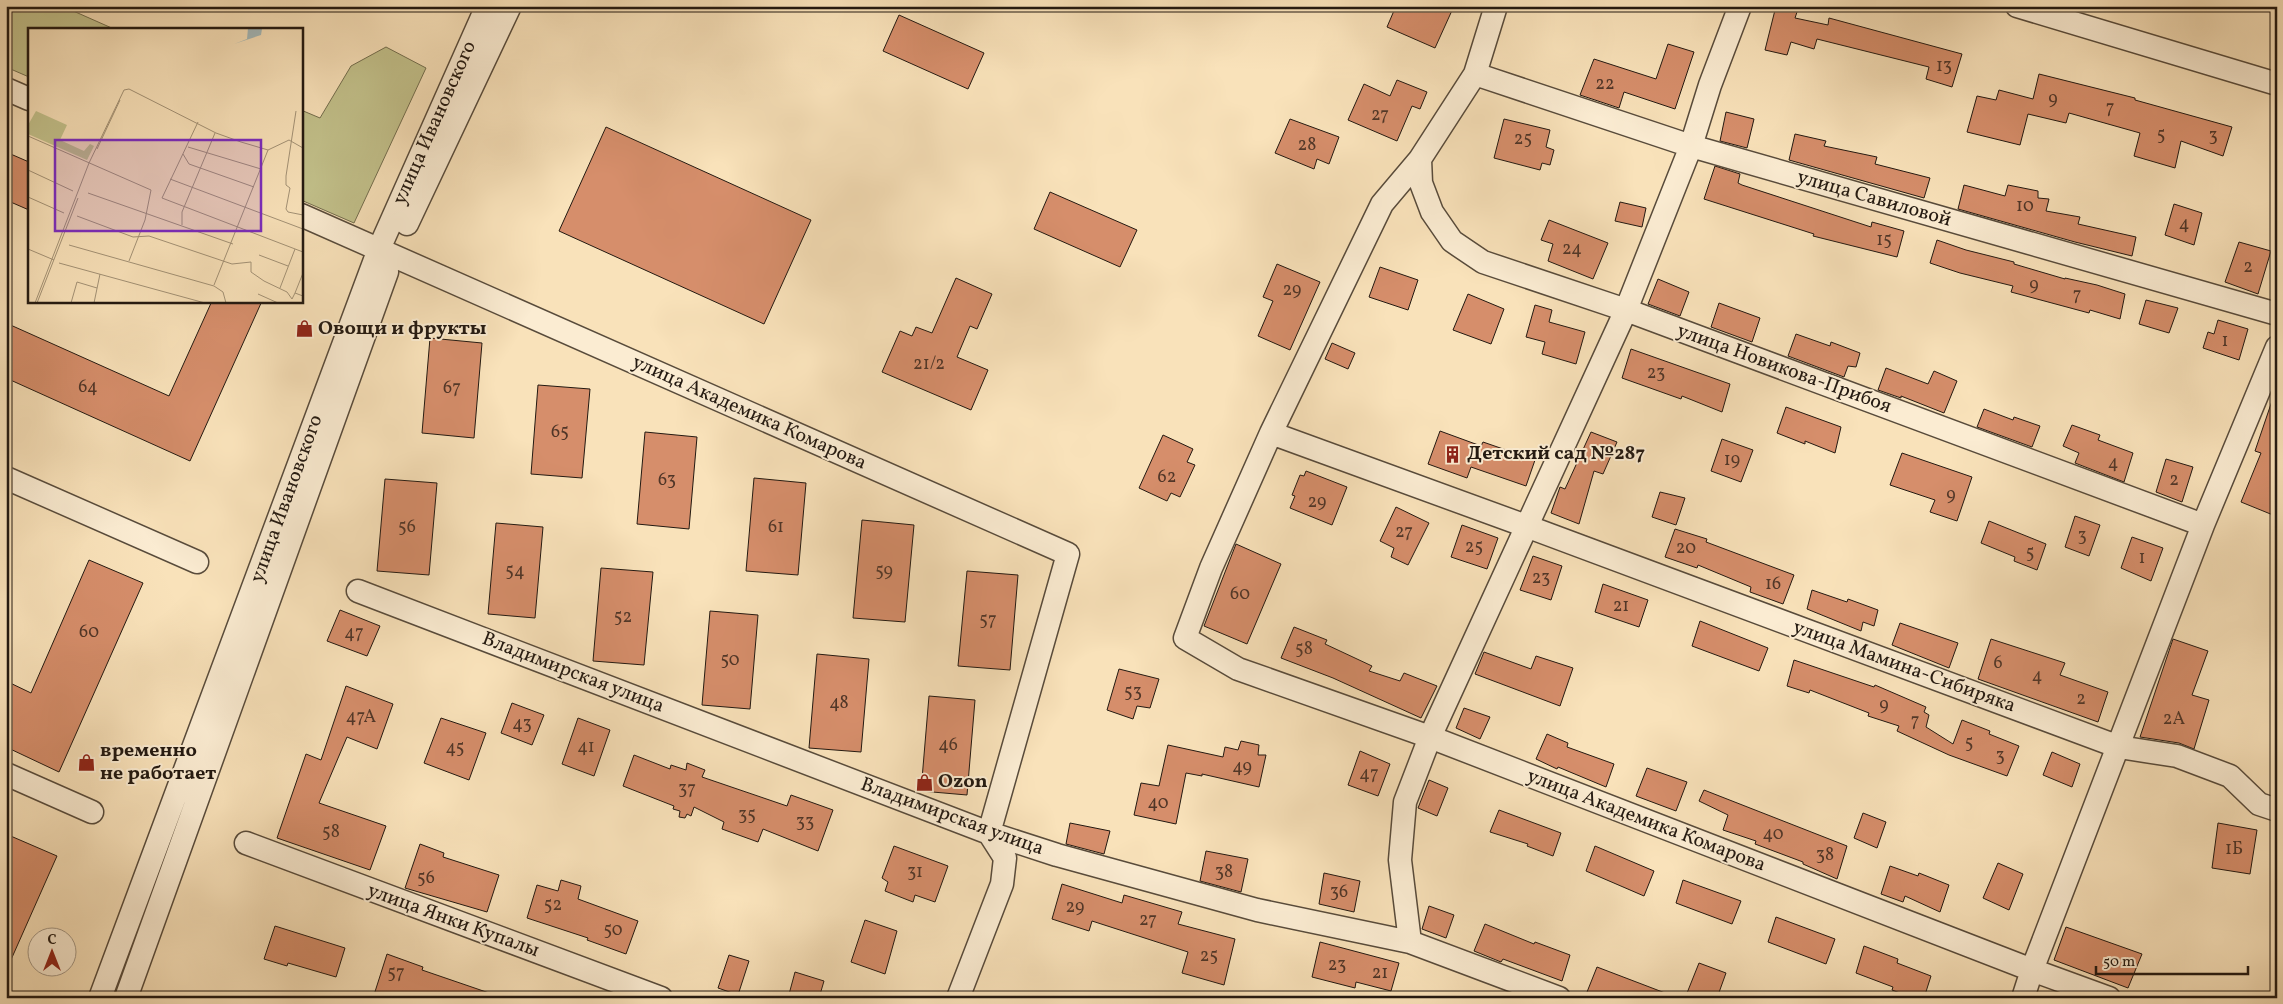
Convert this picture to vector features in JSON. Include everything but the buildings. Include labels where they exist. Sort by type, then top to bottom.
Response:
[{"type":"street","name":"улица Ивановского","points":[[100,998],[386,252],[487,6]]},
{"type":"street","name":"улица Ивановского","points":[[126,998],[386,252],[510,6]]},
{"type":"street","points":[[1271,433],[1382,204],[1420,159],[1475,74],[1496,6]]},
{"type":"street","points":[[1410,942],[1400,860],[1405,802],[1430,737],[1626,310],[1691,146],[1710,85],[1740,6]]},
{"type":"street","points":[[2017,6],[2277,84]]},
{"type":"street","name":"улица Савиловой","points":[[1475,74],[1691,146],[2277,314]]},
{"type":"street","points":[[6,89],[28,99]]},
{"type":"street","name":"улица Новикова-Прибоя","points":[[1420,159],[1421,183],[1432,212],[1452,241],[1483,262],[1626,310],[2203,525]]},
{"type":"street","name":"улица Академика Комарова","points":[[302,216],[430,271],[1068,554],[989,833]]},
{"type":"street","points":[[2023,998],[2032,970],[2203,525],[2277,347]]},
{"type":"street","name":"улица Академика Комарова","points":[[1271,433],[1212,568],[1185,638],[1238,669],[1430,737],[2109,998]]},
{"type":"street","name":"улица Мамина-Сибиряка","points":[[1271,433],[2119,746],[2177,756],[2230,776],[2259,804],[2277,810]]},
{"type":"street","points":[[6,478],[197,562]]},
{"type":"street","name":"Владимирская улица","points":[[358,591],[989,833],[1057,855],[1257,910],[1410,942],[1559,998]]},
{"type":"street","points":[[6,774],[92,812]]},
{"type":"street","points":[[958,998],[1002,884],[1005,858],[989,833]]},
{"type":"street","name":"улица Янки Купалы","points":[[246,843],[661,998]]},
{"type":"shaded area","points":[[6,6],[62,6],[112,28],[28,28],[28,77],[6,67]]},
{"type":"shaded area","points":[[386,47],[426,68],[354,223],[302,200],[302,110],[320,118],[351,66]]},
{"type":"place","name":"Овощи и фрукты","points":[[304,329]]},
{"type":"place","name":"Детский сад №287","points":[[1453,454]]},
{"type":"place","name":"временно не работает","points":[[86,763]]},
{"type":"place","name":"Ozon","points":[[924,782]]}]
